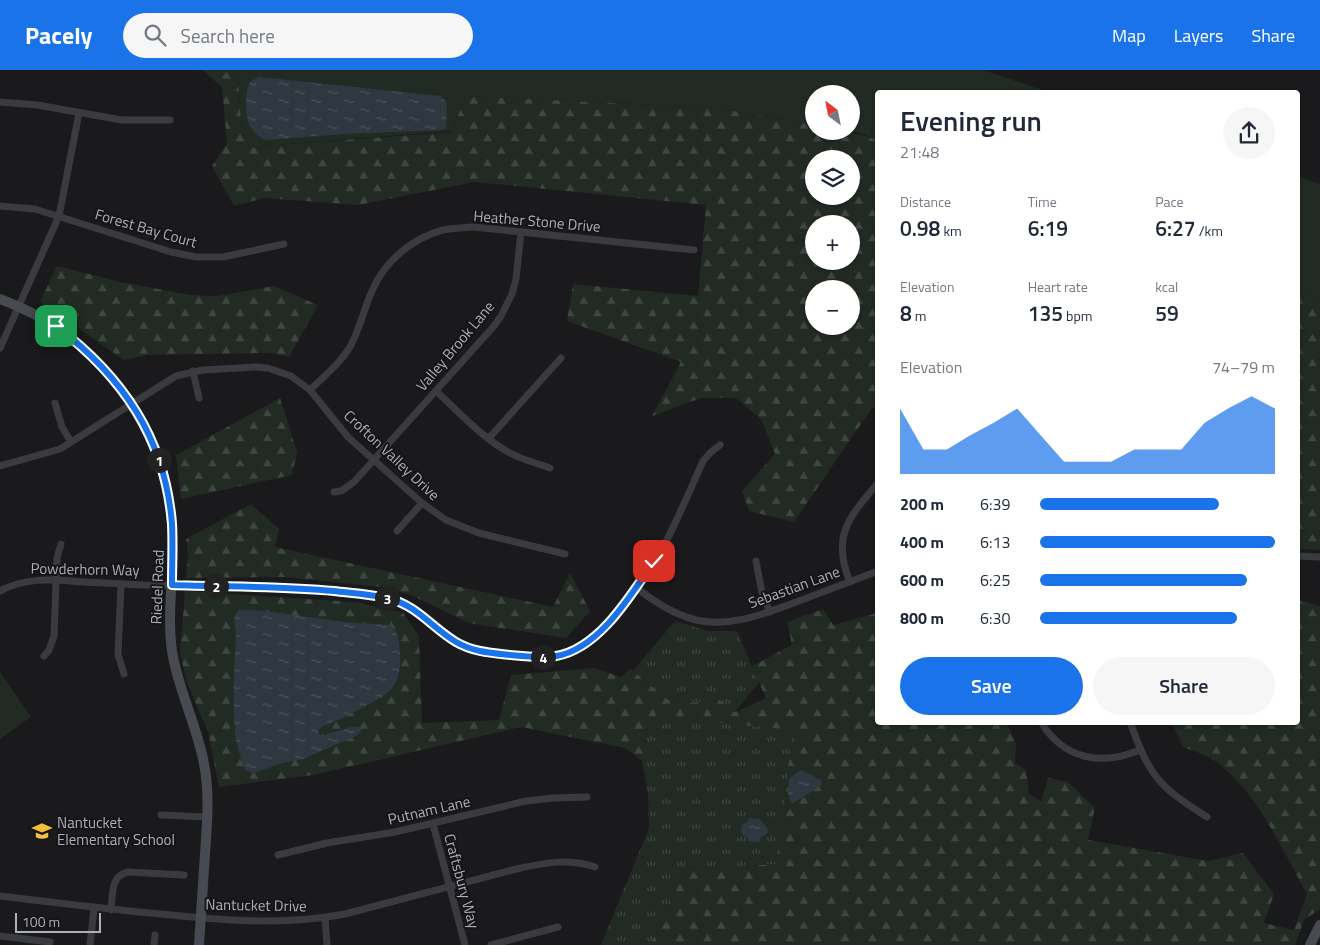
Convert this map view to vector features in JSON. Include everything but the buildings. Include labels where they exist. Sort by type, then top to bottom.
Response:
[{"type":"street","points":[[0,102],[36,105],[122,120],[170,120]]},
{"type":"street","points":[[0,348],[59,216],[79,113]]},
{"type":"street","name":"Forest Bay Court","points":[[0,206],[35,209],[171,252],[196,258],[223,257],[284,244]]},
{"type":"street","name":"Heather Stone Drive","points":[[310,390],[337,364],[347,350],[357,332],[377,282],[389,264],[406,248],[429,235],[443,230],[473,227],[694,250]]},
{"type":"street","name":"Valley Brook Lane","points":[[334,492],[348,487],[374,461],[494,326],[508,305],[516,279],[521,232]]},
{"type":"street","name":"Riedel Road","points":[[0,299],[19,306],[56,326],[92,356],[120,386],[152,441],[164,479],[172,523],[173,548],[170,614],[172,653],[181,688],[200,744],[207,780],[208,817],[199,945]]},
{"type":"street","points":[[488,438],[561,358]]},
{"type":"street","name":"Crofton Valley Drive","points":[[0,466],[50,453],[71,442],[176,376],[193,371],[256,366],[291,376],[310,390],[340,428],[374,461],[422,503],[446,520],[466,529],[565,554]]},
{"type":"street","points":[[193,371],[198,398]]},
{"type":"street","points":[[436,391],[488,438],[520,458],[550,468]]},
{"type":"street","points":[[55,403],[62,427],[71,442]]},
{"type":"street","name":"Powderhorn Way","points":[[0,591],[22,582],[34,580],[303,588],[387,598],[418,612],[463,646],[482,652],[545,657],[568,653],[589,642],[600,633],[636,588],[661,550],[703,461],[710,452],[720,445]]},
{"type":"street","points":[[850,582],[842,556],[845,529],[850,516],[875,486]]},
{"type":"street","points":[[397,531],[422,503]]},
{"type":"street","points":[[44,656],[49,650],[54,636],[57,558],[61,544]]},
{"type":"street","points":[[1300,556],[1320,558]]},
{"type":"street","points":[[756,561],[762,593],[770,612]]},
{"type":"street","name":"Sebastian Lane","points":[[636,588],[664,607],[682,615],[698,620],[736,621],[770,612],[875,572]]},
{"type":"street","points":[[121,584],[118,654],[124,674]]},
{"type":"street","points":[[1043,725],[1059,743],[1073,752],[1084,756],[1115,758],[1140,750]]},
{"type":"street","points":[[1131,725],[1150,770],[1161,784],[1174,796],[1207,817]]},
{"type":"street","name":"Putnam Lane","points":[[278,855],[328,843],[433,824],[526,801],[587,797]]},
{"type":"street","points":[[161,815],[208,817]]},
{"type":"street","name":"Craftsbury Way","points":[[433,824],[465,945]]},
{"type":"street","name":"Nantucket Drive","points":[[0,896],[111,910],[201,918],[282,922],[325,918],[516,869],[543,864],[571,861],[595,867]]},
{"type":"street","points":[[111,910],[114,883],[118,876],[128,872],[184,875]]},
{"type":"street","points":[[90,945],[94,908]]},
{"type":"street","points":[[325,918],[327,945]]},
{"type":"street","points":[[1310,945],[1320,925]]},
{"type":"street","points":[[491,945],[558,927]]},
{"type":"street","points":[[154,945],[155,935]]},
{"type":"street","points":[[0,936],[50,942]]},
{"type":"green space","points":[[202,70],[230,70],[238,80],[242,134],[250,147],[451,132],[466,96],[716,108],[805,123],[805,140],[860,140],[860,135],[875,139],[875,408],[872,408],[794,522],[749,511],[742,491],[775,454],[761,419],[736,398],[701,398],[652,416],[681,362],[567,321],[573,284],[698,296],[706,205],[474,182],[358,205],[264,198],[234,206],[212,166],[227,143],[222,87]]},
{"type":"green space","points":[[230,70],[983,70],[1043,90],[875,90],[875,139],[860,133],[860,85],[805,85],[805,123],[716,108],[466,96],[451,131],[250,147],[242,134],[238,80]]},
{"type":"green space","points":[[1300,177],[1320,184],[1320,299],[1300,292]]},
{"type":"green space","points":[[57,266],[121,282],[190,295],[217,296],[274,286],[318,305],[289,357],[271,353],[147,355],[124,360],[40,302]]},
{"type":"green space","points":[[1300,292],[1320,299],[1320,550],[1300,549]]},
{"type":"green space","points":[[280,398],[297,452],[292,475],[181,499],[176,455]]},
{"type":"green space","points":[[251,504],[279,529],[275,547],[553,607],[570,573],[590,611],[566,638],[468,623],[411,595],[382,587],[284,577],[186,578],[188,555],[186,539]]},
{"type":"green space","points":[[185,591],[355,602],[403,613],[419,636],[422,723],[499,720],[511,675],[594,668],[621,677],[630,669],[674,704],[720,700],[735,712],[766,698],[752,666],[792,645],[787,622],[823,609],[833,625],[875,614],[875,725],[1008,725],[1016,744],[1015,763],[1026,770],[1029,794],[1041,801],[1048,778],[1068,782],[1095,808],[1088,840],[1209,861],[1243,853],[1274,894],[1264,923],[1294,930],[1307,894],[1268,823],[1257,805],[1231,774],[1215,761],[1183,747],[1173,725],[1300,725],[1300,601],[1320,606],[1320,909],[1304,920],[1295,945],[650,945],[685,869],[776,864],[648,727],[642,761],[625,748],[521,727],[313,775],[219,787],[208,732],[187,683],[180,653]]},
{"type":"green space","points":[[675,621],[709,631],[737,631],[759,683],[735,712],[720,700],[674,704],[633,671]]},
{"type":"green space","points":[[0,672],[31,717],[0,739]]},
{"type":"green space","points":[[669,718],[793,730],[776,864],[685,869],[650,945],[601,945],[649,828],[648,795],[642,761],[648,727]]},
{"type":"water","points":[[259,77],[441,96],[447,103],[446,129],[265,140],[252,129],[246,110],[249,84]]},
{"type":"water","points":[[240,610],[266,611],[344,622],[390,625],[393,628],[398,638],[400,658],[399,672],[394,685],[381,698],[321,727],[318,732],[321,736],[351,727],[360,727],[361,731],[358,735],[303,759],[283,763],[253,773],[246,770],[236,739],[233,702],[236,631],[234,620]]},
{"type":"water","points":[[801,770],[821,780],[822,785],[793,803],[788,794],[789,779]]},
{"type":"water","points":[[749,818],[761,819],[761,822],[767,827],[768,833],[760,838],[760,842],[748,841],[748,838],[742,834],[743,824],[748,822]]},
{"type":"place","name":"Nantucket Elementary School","points":[[42,831]]},
{"type":"route","points":[[56,326],[92,356],[120,386],[152,441],[169,500],[173,548],[172,585],[303,588],[387,598],[418,612],[455,642],[463,646],[482,652],[545,657],[568,653],[589,642],[600,633],[636,588],[654,561]]}]
